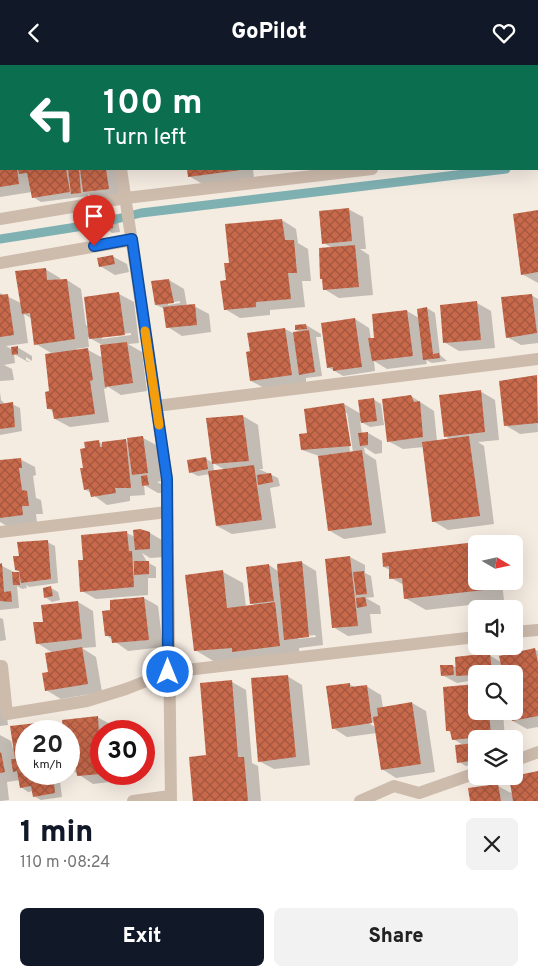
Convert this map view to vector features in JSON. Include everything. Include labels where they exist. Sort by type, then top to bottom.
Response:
[{"type":"street","points":[[121,170],[167,479],[170,798],[133,801]]},
{"type":"street","points":[[0,219],[365,170]]},
{"type":"street","points":[[0,263],[132,239]]},
{"type":"street","points":[[156,406],[538,359]]},
{"type":"street","points":[[0,532],[167,512]]},
{"type":"street","points":[[523,631],[538,630]]},
{"type":"street","points":[[0,666],[2,666],[8,714],[87,701],[126,689],[168,672],[468,638]]},
{"type":"street","points":[[523,758],[538,752]]},
{"type":"street","points":[[360,801],[394,786],[419,793],[468,776]]},
{"type":"building","points":[[0,170],[17,170],[19,184],[0,187]]},
{"type":"building","points":[[18,170],[66,170],[70,192],[32,198],[27,173],[19,174]]},
{"type":"building","points":[[68,170],[79,170],[81,193],[71,194]]},
{"type":"building","points":[[80,170],[106,170],[109,189],[83,192]]},
{"type":"building","points":[[187,170],[241,170],[188,177]]},
{"type":"building","points":[[349,208],[352,241],[322,244],[319,211]]},
{"type":"building","points":[[110,209],[113,228],[103,229],[100,211]]},
{"type":"building","points":[[538,210],[538,272],[521,275],[513,214]]},
{"type":"building","points":[[282,219],[285,240],[294,240],[297,273],[288,273],[291,299],[256,302],[256,307],[224,310],[220,281],[226,280],[224,263],[229,263],[225,224]]},
{"type":"building","points":[[355,245],[359,287],[323,290],[322,279],[320,279],[319,248]]},
{"type":"building","points":[[113,255],[115,264],[99,267],[97,258]]},
{"type":"building","points":[[46,268],[47,280],[67,279],[75,339],[34,345],[30,313],[22,314],[15,271]]},
{"type":"building","points":[[169,279],[174,303],[155,305],[151,281]]},
{"type":"building","points":[[119,292],[125,335],[89,339],[84,297]]},
{"type":"building","points":[[8,294],[14,335],[0,337],[0,295]]},
{"type":"building","points":[[532,294],[537,333],[506,338],[501,297]]},
{"type":"building","points":[[477,301],[481,340],[443,343],[440,305]]},
{"type":"building","points":[[195,304],[197,325],[166,328],[163,307]]},
{"type":"building","points":[[427,307],[433,354],[439,353],[440,358],[423,360],[417,309]]},
{"type":"building","points":[[407,310],[413,356],[372,361],[368,338],[374,338],[372,314]]},
{"type":"building","points":[[355,318],[362,367],[333,371],[333,367],[327,368],[321,323]]},
{"type":"building","points":[[306,324],[307,329],[295,330],[295,325]]},
{"type":"building","points":[[285,328],[292,375],[250,381],[246,352],[250,351],[247,333]]},
{"type":"building","points":[[309,330],[315,372],[299,375],[293,332]]},
{"type":"building","points":[[127,342],[133,383],[105,387],[100,345]]},
{"type":"building","points":[[18,346],[18,354],[12,355],[11,347]]},
{"type":"building","points":[[88,348],[93,380],[90,381],[95,414],[54,419],[52,409],[47,409],[45,392],[49,391],[45,354]]},
{"type":"building","points":[[537,375],[538,423],[504,426],[499,381]]},
{"type":"building","points":[[481,390],[485,432],[444,437],[439,395]]},
{"type":"building","points":[[411,395],[414,402],[420,401],[423,437],[387,442],[382,399]]},
{"type":"building","points":[[374,398],[377,421],[361,423],[358,400]]},
{"type":"building","points":[[13,402],[15,427],[0,429],[0,404]]},
{"type":"building","points":[[344,403],[351,446],[301,450],[299,434],[307,433],[304,409]]},
{"type":"building","points":[[243,415],[249,461],[212,464],[206,418]]},
{"type":"building","points":[[368,432],[368,445],[360,446],[358,433]]},
{"type":"building","points":[[143,436],[148,473],[132,475],[127,438]]},
{"type":"building","points":[[469,436],[480,516],[432,522],[422,442]]},
{"type":"building","points":[[126,439],[131,488],[115,488],[116,493],[91,497],[89,489],[84,490],[80,468],[83,468],[80,449],[85,448],[84,442],[99,440],[100,447],[102,447],[102,442]]},
{"type":"building","points":[[362,450],[372,525],[328,531],[318,456]]},
{"type":"building","points":[[206,457],[208,469],[189,473],[187,460]]},
{"type":"building","points":[[21,458],[22,468],[19,468],[22,490],[27,491],[29,506],[22,506],[23,515],[0,518],[0,460]]},
{"type":"building","points":[[254,465],[262,520],[216,526],[208,471]]},
{"type":"building","points":[[271,473],[273,482],[258,485],[257,475]]},
{"type":"building","points":[[147,475],[149,485],[142,486],[141,476]]},
{"type":"building","points":[[140,529],[150,532],[150,549],[135,550],[133,530]]},
{"type":"building","points":[[127,531],[129,551],[132,551],[134,587],[80,592],[78,560],[83,560],[81,535]]},
{"type":"building","points":[[48,540],[51,579],[21,583],[19,571],[15,570],[13,556],[19,556],[17,542]]},
{"type":"building","points":[[468,543],[468,590],[484,590],[404,599],[402,578],[389,579],[389,566],[383,567],[382,553]]},
{"type":"building","points":[[350,556],[358,626],[332,628],[325,559]]},
{"type":"building","points":[[134,561],[149,561],[149,574],[134,575]]},
{"type":"building","points":[[302,561],[309,637],[284,640],[277,564]]},
{"type":"building","points":[[2,563],[4,592],[11,591],[12,602],[0,601],[0,564]]},
{"type":"building","points":[[269,564],[274,601],[250,604],[246,567]]},
{"type":"building","points":[[223,570],[227,608],[275,602],[280,646],[232,652],[232,648],[194,651],[185,575]]},
{"type":"building","points":[[364,571],[367,594],[356,595],[353,572]]},
{"type":"building","points":[[12,572],[19,572],[20,585],[13,585]]},
{"type":"building","points":[[51,586],[53,596],[44,598],[43,588]]},
{"type":"building","points":[[144,597],[149,640],[112,643],[111,636],[105,636],[102,611],[110,610],[110,600]]},
{"type":"building","points":[[365,597],[367,606],[357,608],[356,598]]},
{"type":"building","points":[[78,601],[82,639],[36,644],[33,622],[43,622],[41,605]]},
{"type":"building","points":[[82,647],[88,684],[45,691],[42,673],[48,672],[45,653]]},
{"type":"building","points":[[535,648],[538,663],[538,716],[523,719],[523,665],[501,665],[499,656],[523,655],[523,651]]},
{"type":"building","points":[[490,655],[491,665],[468,665],[468,675],[456,676],[455,657]]},
{"type":"building","points":[[440,665],[453,665],[454,675],[441,676]]},
{"type":"building","points":[[288,675],[296,757],[258,762],[251,678]]},
{"type":"building","points":[[232,680],[238,757],[244,757],[248,801],[193,801],[189,757],[206,755],[200,683]]},
{"type":"building","points":[[350,683],[350,687],[367,685],[372,723],[332,729],[326,686]]},
{"type":"building","points":[[468,685],[468,720],[490,720],[491,730],[468,730],[468,738],[452,740],[450,731],[446,731],[443,687]]},
{"type":"building","points":[[412,702],[421,764],[381,770],[373,717],[378,716],[377,708]]},
{"type":"building","points":[[98,716],[98,720],[90,720],[90,775],[80,776],[80,720],[62,720]]},
{"type":"building","points":[[15,725],[15,759],[10,726]]},
{"type":"building","points":[[468,744],[468,761],[457,763],[455,745]]},
{"type":"building","points":[[0,753],[5,772],[0,773]]},
{"type":"building","points":[[11,759],[15,759],[15,772],[13,772]]},
{"type":"building","points":[[538,771],[538,801],[513,801],[510,785],[523,785],[523,774]]},
{"type":"building","points":[[19,785],[54,785],[55,793],[33,797],[31,786],[20,788]]},
{"type":"building","points":[[498,785],[501,801],[470,801],[468,788]]},
{"type":"waterway","points":[[0,239],[96,224],[141,213],[498,170]]},
{"type":"slow traffic","points":[[145,331],[159,425]]},
{"type":"route","points":[[94,246],[132,239],[167,479],[168,672]]}]
